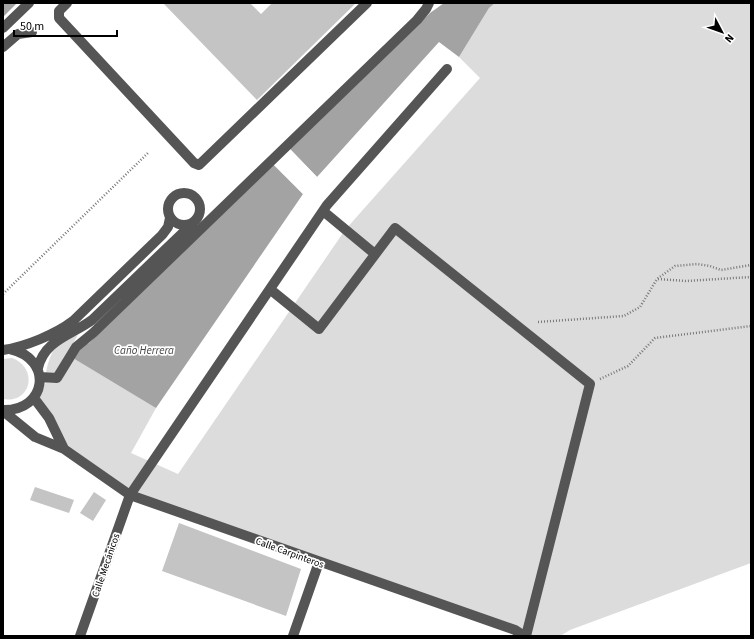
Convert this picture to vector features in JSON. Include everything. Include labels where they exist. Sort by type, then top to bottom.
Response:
[{"type":"street","points":[[3,28],[29,3]]},
{"type":"street","points":[[67,3],[59,11],[59,18],[194,164],[199,166],[367,3]]},
{"type":"street","points":[[7,349],[22,351],[32,358],[39,373],[57,378],[76,347],[94,333],[417,20],[429,3]]},
{"type":"street","points":[[3,47],[18,34],[32,32]]},
{"type":"street","name":"Calle Mecánicos","points":[[80,636],[130,495],[323,211],[447,69]]},
{"type":"street","points":[[3,410],[15,410],[26,406],[34,398],[39,388],[40,358],[48,348],[57,339],[80,329],[92,320],[193,223],[199,215],[200,204],[193,196],[185,193],[175,196],[171,200],[168,210],[170,218],[168,227],[162,235],[73,321],[63,329],[7,349]]},
{"type":"street","points":[[323,211],[374,254]]},
{"type":"street","points":[[170,218],[178,225],[183,226],[193,223]]},
{"type":"street","points":[[270,290],[319,329],[395,228],[590,384],[525,636]]},
{"type":"street","points":[[34,398],[49,418],[64,449]]},
{"type":"street","points":[[3,410],[35,437],[64,449]]},
{"type":"street","name":"Calle Carpinteros","points":[[64,449],[130,495],[515,630],[525,636]]},
{"type":"street","points":[[293,636],[319,562]]},
{"type":"path","points":[[3,294],[149,152]]},
{"type":"path","points":[[538,322],[624,316],[640,307],[657,279],[675,266],[697,264],[722,270],[751,265]]},
{"type":"path","points":[[657,279],[700,281],[751,277]]},
{"type":"path","points":[[590,384],[628,366],[655,338],[751,326]]},
{"type":"shaded area","points":[[495,3],[751,3],[751,563],[570,630],[560,636],[522,636],[130,495],[64,449],[34,398],[54,373],[46,373],[55,348],[70,337],[78,335],[57,370],[76,347],[156,408],[131,453],[178,474],[345,230],[480,78],[459,57],[489,8]]},
{"type":"shaded area","points":[[12,358],[21,363],[26,369],[28,384],[25,391],[20,396],[13,399],[3,399],[3,359]]},
{"type":"water","points":[[3,3],[17,3],[3,17]]},
{"type":"water","points":[[444,3],[495,3],[489,8],[459,57],[439,42],[317,177],[290,149],[430,13]]},
{"type":"water","name":"Caño Herrera","points":[[273,164],[303,194],[156,408],[73,358],[81,346],[89,343]]},
{"type":"pier","points":[[290,149],[317,177],[316,179],[289,150]]},
{"type":"pier","points":[[275,163],[305,192],[303,194],[273,164]]},
{"type":"building","points":[[163,3],[250,3],[261,14],[272,3],[356,3],[257,100]]},
{"type":"building","points":[[35,487],[74,500],[69,513],[30,500]]},
{"type":"building","points":[[94,492],[106,500],[93,521],[80,513]]},
{"type":"building","points":[[179,523],[301,569],[286,616],[162,571]]}]
